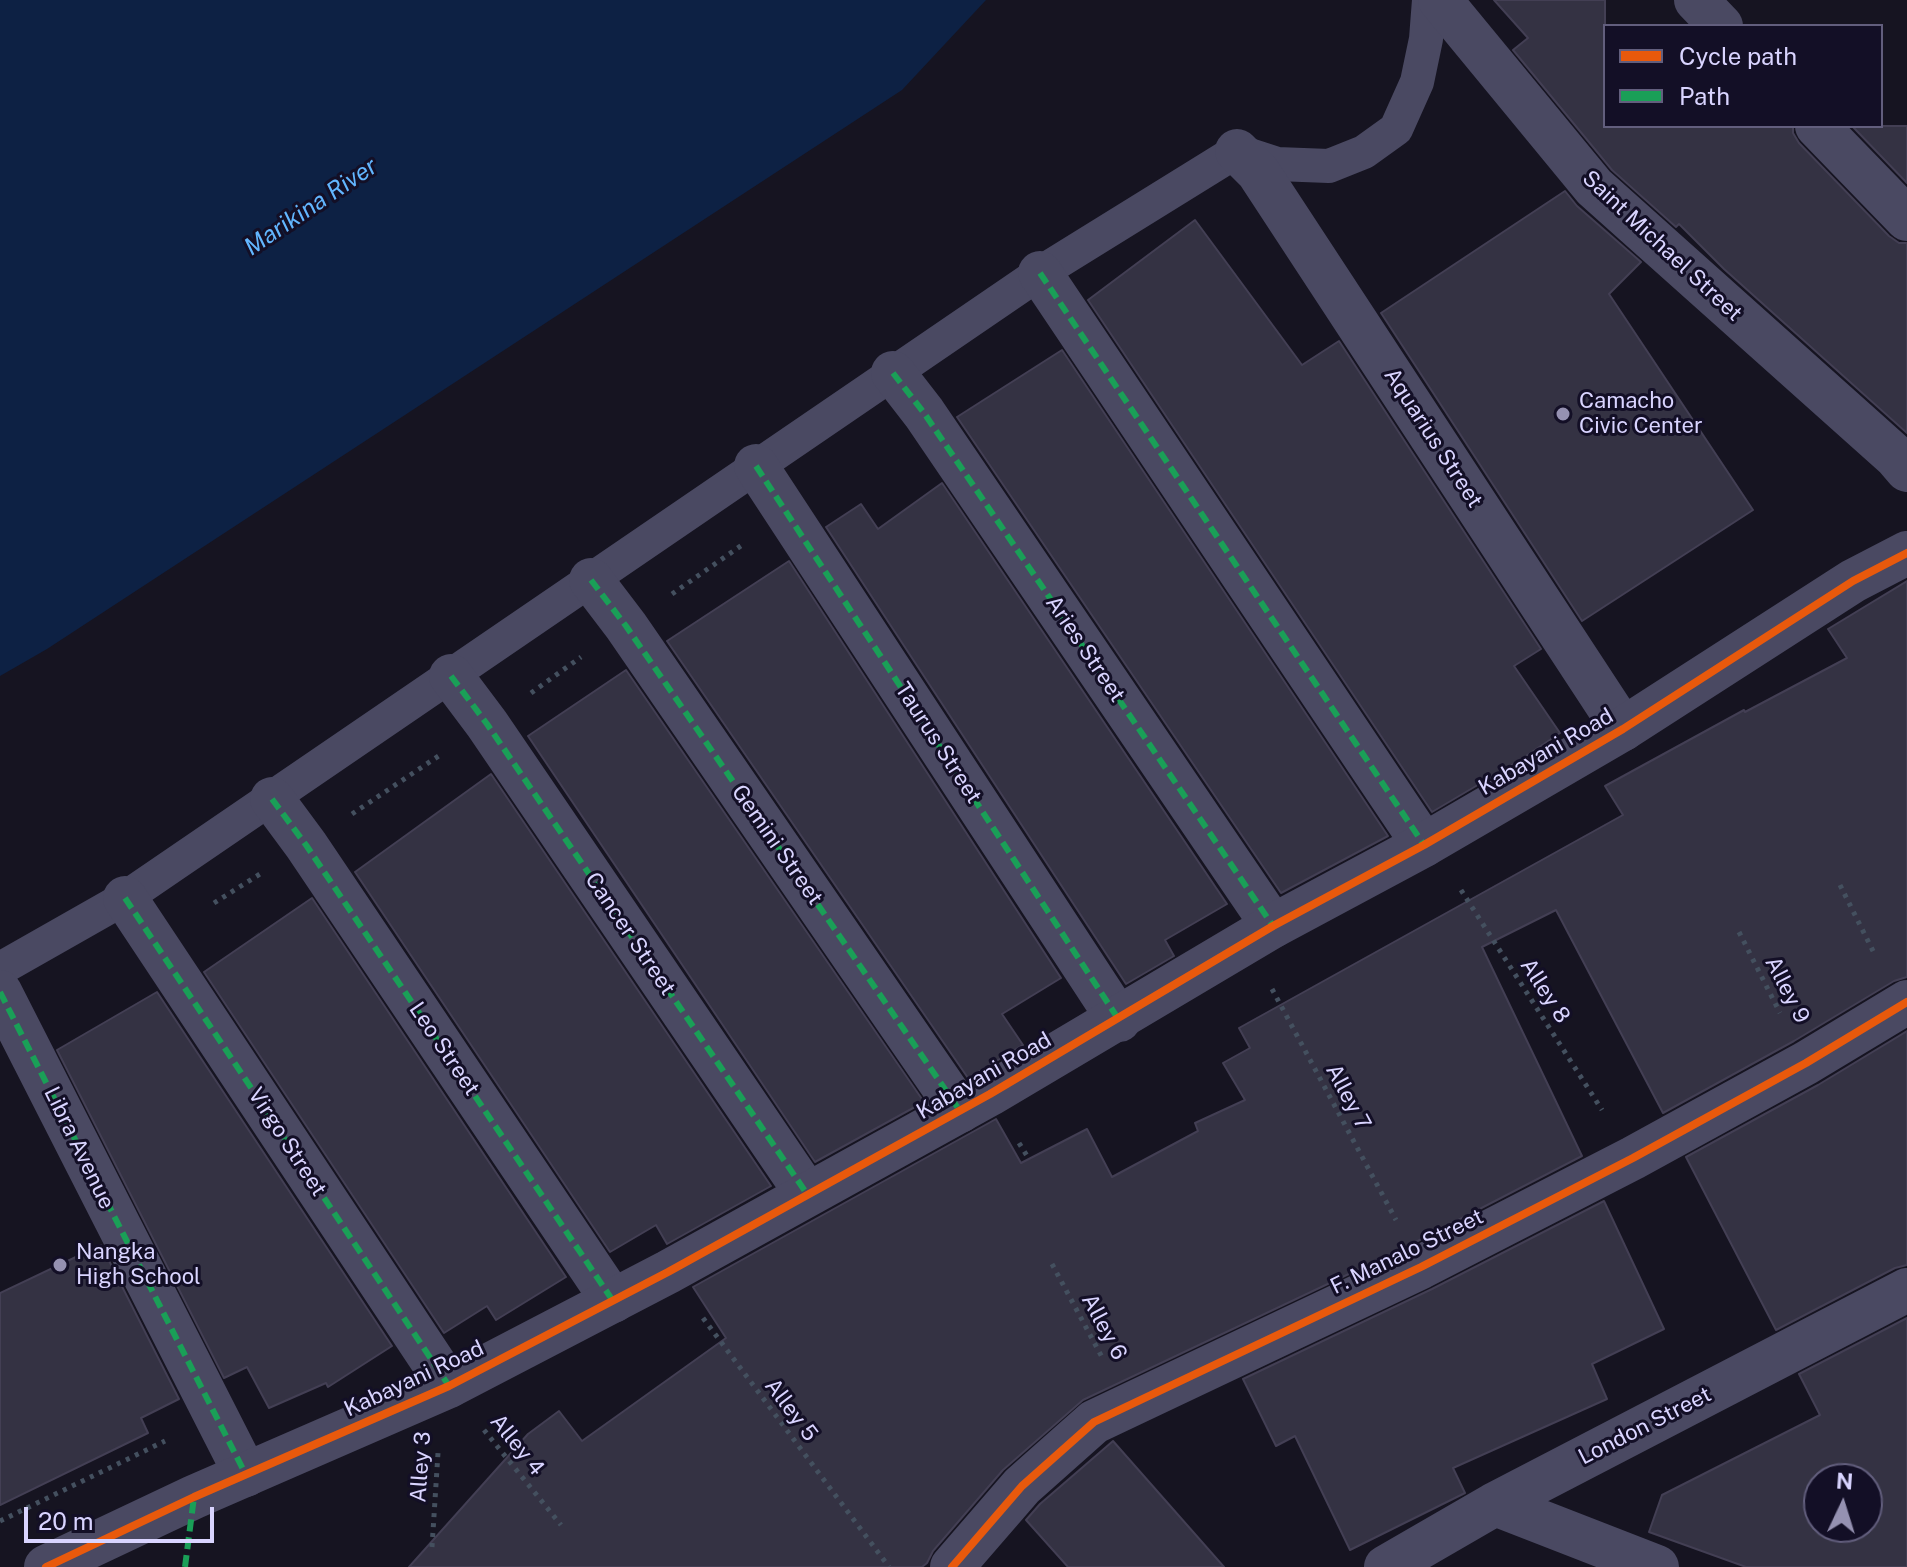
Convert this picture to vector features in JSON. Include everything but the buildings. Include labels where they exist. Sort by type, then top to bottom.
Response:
[{"type":"street","name":"Saint Michael Street","points":[[1440,0],[1594,187],[1907,470]]},
{"type":"street","points":[[1696,0],[1719,24]]},
{"type":"street","points":[[1819,128],[1907,219]]},
{"type":"street","name":"Aquarius Street","points":[[1237,151],[1258,172],[1623,729]]},
{"type":"street","points":[[1040,273],[1426,843]]},
{"type":"street","name":"Aries Street","points":[[893,373],[933,426],[1260,934]]},
{"type":"street","name":"Taurus Street","points":[[756,466],[1119,1020]]},
{"type":"street","name":"Kabayani Road","points":[[46,1567],[445,1387],[668,1272],[960,1111],[1119,1020],[1260,934],[1623,729],[1853,581],[1907,553]]},
{"type":"street","name":"Gemini Street","points":[[591,580],[626,626],[960,1111]]},
{"type":"street","name":"Cancer Street","points":[[451,676],[487,724],[807,1194]]},
{"type":"street","name":"Leo Street","points":[[272,799],[613,1301]]},
{"type":"street","name":"Virgo Street","points":[[125,898],[445,1387]]},
{"type":"street","name":"Libra Avenue","points":[[0,992],[246,1475]]},
{"type":"street","name":"F. Manalo Street","points":[[952,1567],[1022,1486],[1094,1422],[1421,1267],[1633,1158],[1806,1063],[1904,1004]]},
{"type":"street","name":"London Street","points":[[1386,1567],[1495,1504],[1907,1290]]},
{"type":"street","points":[[1495,1504],[1657,1567]]},
{"type":"lane","points":[[0,969],[125,898],[1040,273],[1237,151],[1277,164],[1329,166],[1364,152],[1396,129],[1417,82],[1426,39],[1429,0]]},
{"type":"path","points":[[1840,885],[1904,1004]]},
{"type":"path","points":[[0,1521],[173,1437]]},
{"type":"water","name":"Marikina River","points":[[0,0],[986,0],[902,90],[47,649],[0,676]]},
{"type":"marked path","points":[[1040,273],[1424,845]]},
{"type":"marked path","points":[[893,373],[924,413],[1273,926]]},
{"type":"marked path","points":[[756,466],[1119,1020]]},
{"type":"marked path","points":[[591,580],[626,626],[960,1111]]},
{"type":"marked path","points":[[451,676],[487,724],[807,1194]]},
{"type":"marked path","points":[[272,799],[613,1301]]},
{"type":"marked path","points":[[125,898],[449,1386]]},
{"type":"marked path","points":[[0,992],[246,1475]]},
{"type":"marked path","points":[[185,1567],[194,1497]]},
{"type":"cycle path","points":[[46,1567],[194,1497],[449,1386],[668,1272],[990,1094],[1273,926],[1424,845],[1623,729],[1853,581],[1907,553]]},
{"type":"cycle path","points":[[952,1567],[1022,1486],[1094,1422],[1421,1267],[1633,1158],[1806,1063],[1907,1002]]},
{"type":"place","name":"Camacho Civic Center","points":[[1563,414]]},
{"type":"place","name":"Nangka High School","points":[[60,1265]]}]
